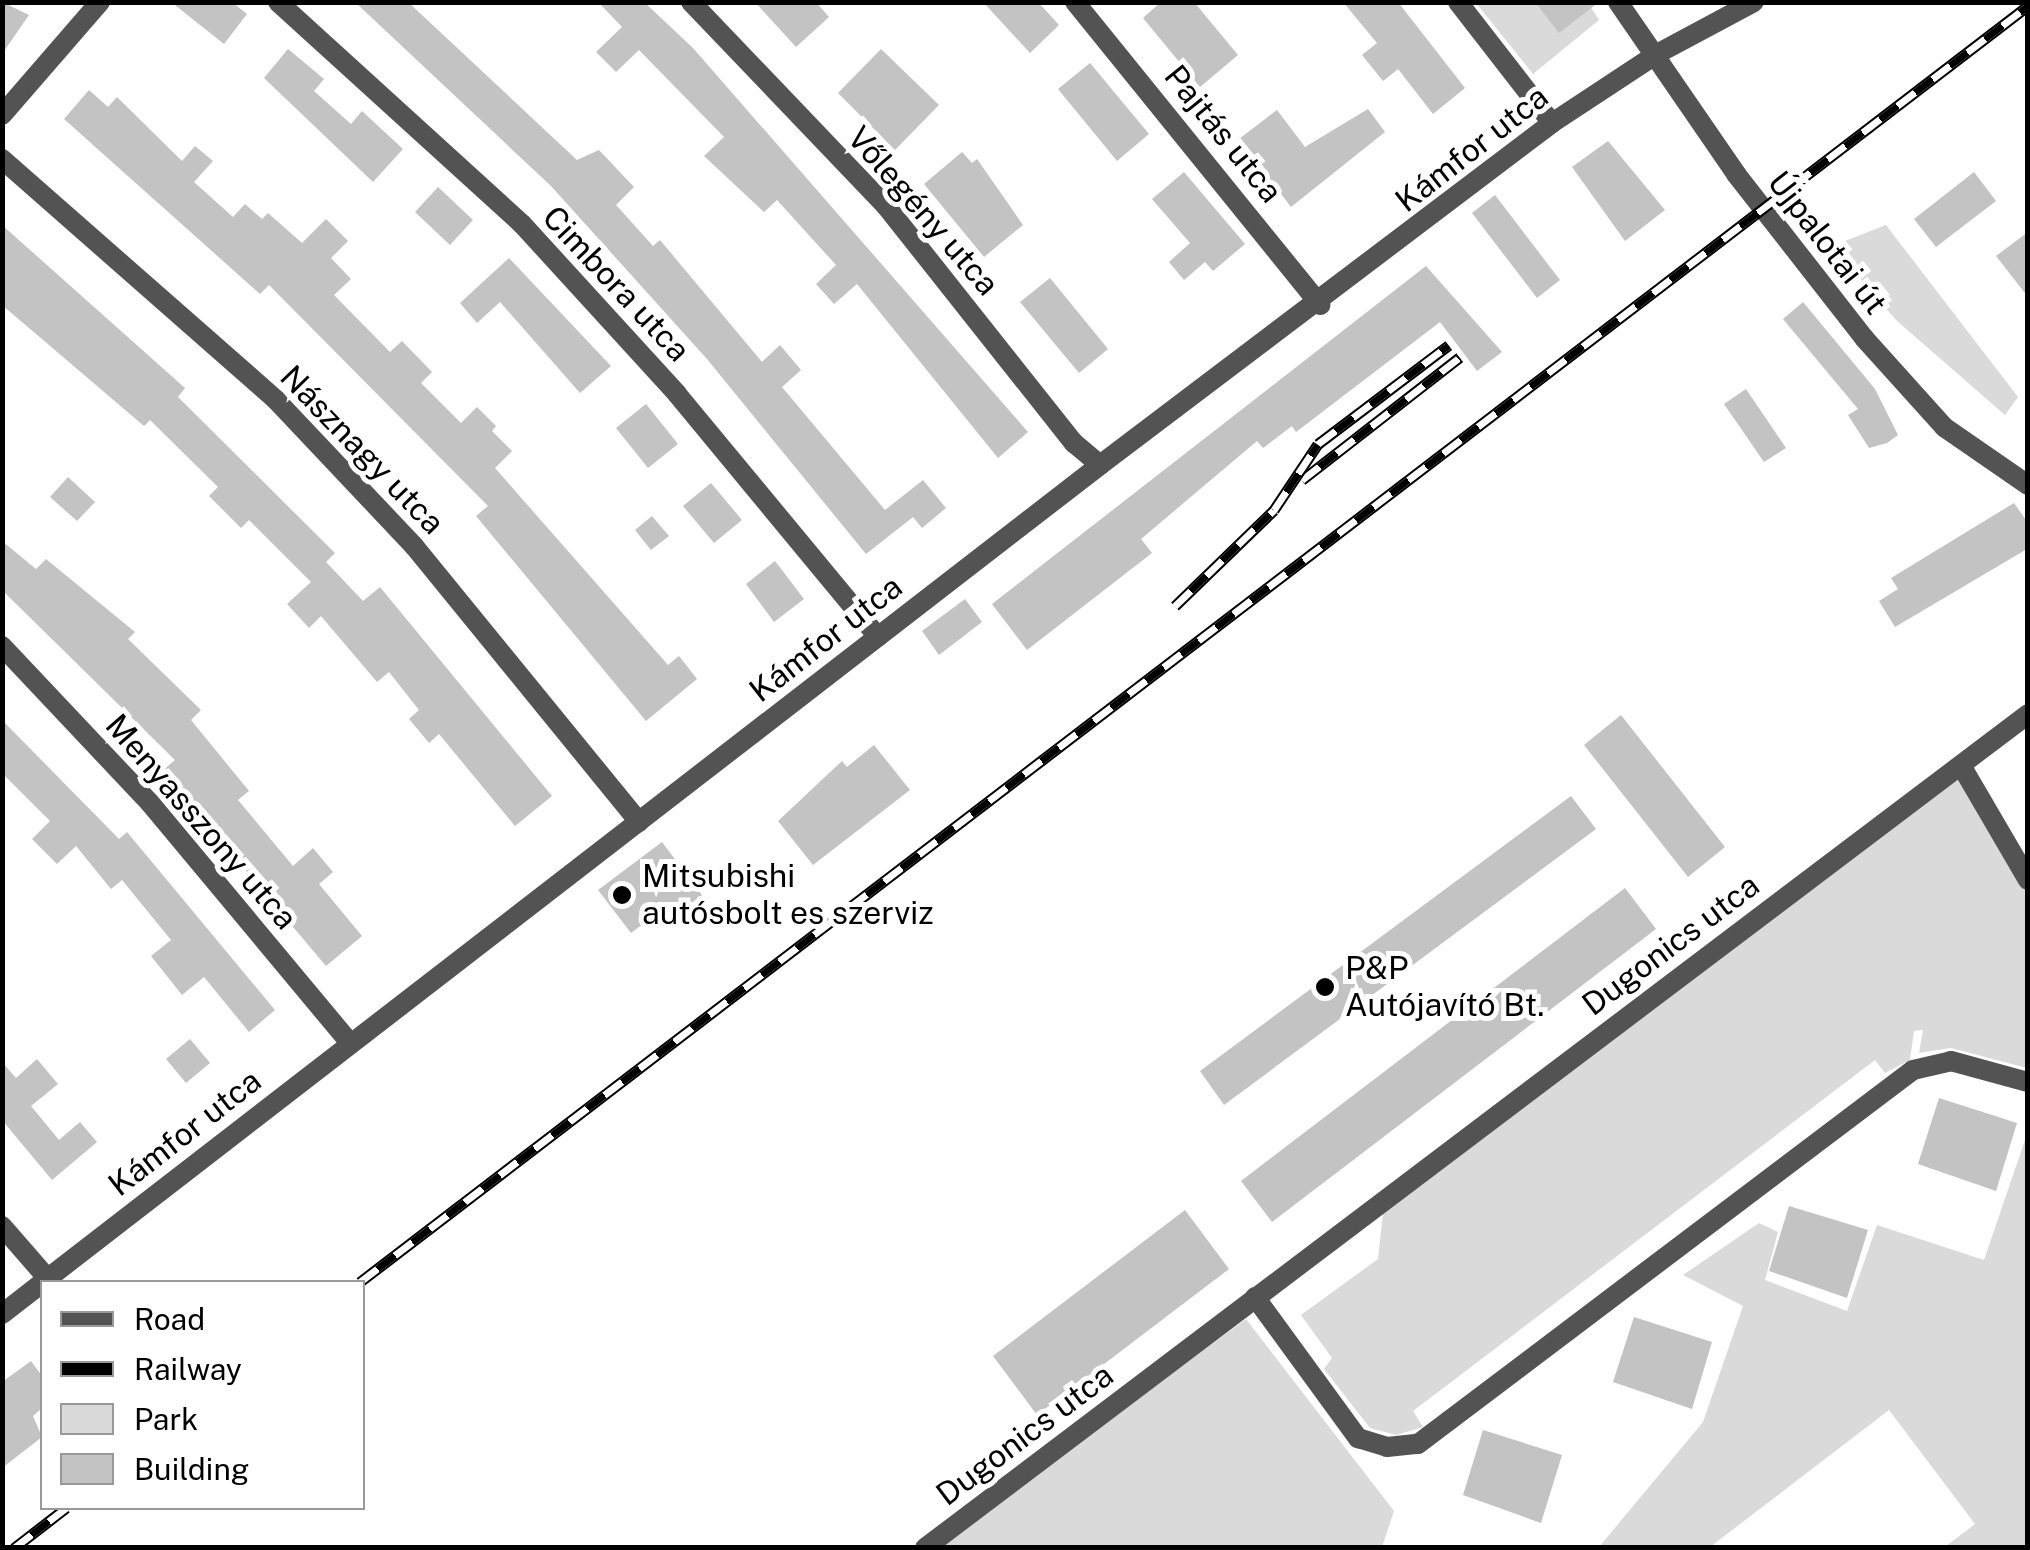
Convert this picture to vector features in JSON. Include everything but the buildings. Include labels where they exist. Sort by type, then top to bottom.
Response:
[{"type":"street","points":[[2,116],[100,2]]},
{"type":"street","name":"Cimbora utca","points":[[278,2],[522,224],[677,394],[878,636]]},
{"type":"street","name":"Vőlegény utca","points":[[691,2],[886,206],[1100,465]]},
{"type":"street","name":"Pajtás utca","points":[[1075,2],[1320,306]]},
{"type":"street","points":[[1458,2],[1552,123]]},
{"type":"street","name":"Újpalotai út","points":[[1618,2],[1736,174],[1864,338],[1944,427],[2028,486]]},
{"type":"street","name":"Kámfor utca","points":[[48,1280],[349,1042],[1100,465],[1320,306],[1552,123],[1655,55],[1754,2]]},
{"type":"street","name":"Násznagy utca","points":[[2,159],[288,414],[414,546],[639,822]]},
{"type":"street","name":"Menyasszony utca","points":[[2,646],[150,803],[349,1042]]},
{"type":"street","name":"Dugonics utca","points":[[925,1548],[2028,714]]},
{"type":"street","points":[[1962,767],[2028,880]]},
{"type":"street","points":[[1255,1297],[1358,1438],[1386,1448],[1418,1444],[1913,1070],[1951,1060],[2019,1078]]},
{"type":"street","points":[[2,1226],[43,1280]]},
{"type":"street","name":"Kámfor utca","points":[[2,1314],[40,1286]]},
{"type":"green space","points":[[1476,3],[1588,3],[1599,20],[1533,74]]},
{"type":"green space","points":[[1886,225],[2018,397],[2005,415],[1897,321],[1832,246]]},
{"type":"green space","points":[[1958,770],[2027,888],[2027,1068],[1951,1048],[1919,1053],[1923,1030],[1914,1031],[1910,1060],[1885,1073],[1875,1060],[1413,1411],[1423,1427],[1396,1435],[1370,1428],[1324,1369],[1332,1358],[1301,1315],[1378,1259],[1385,1195]]},
{"type":"green space","points":[[2027,1134],[2027,1547],[1945,1547],[1975,1524],[1889,1410],[1710,1547],[1599,1547],[1703,1422],[1743,1306],[1683,1275],[1759,1223],[1778,1232],[1765,1280],[1847,1311],[1877,1225],[1984,1260]]},
{"type":"green space","points":[[1246,1319],[1394,1511],[1382,1547],[934,1548]]},
{"type":"railway","points":[[363,1280],[2028,6]]},
{"type":"railway","points":[[1175,606],[1274,510],[1318,444],[1449,345]]},
{"type":"railway","points":[[1302,480],[1460,357]]},
{"type":"railway","points":[[14,1548],[63,1510]]},
{"type":"place","name":"Mitsubishi autósbolt es szerviz","points":[[622,895]]},
{"type":"place","name":"P&P Autójavító Bt.","points":[[1325,987]]}]
